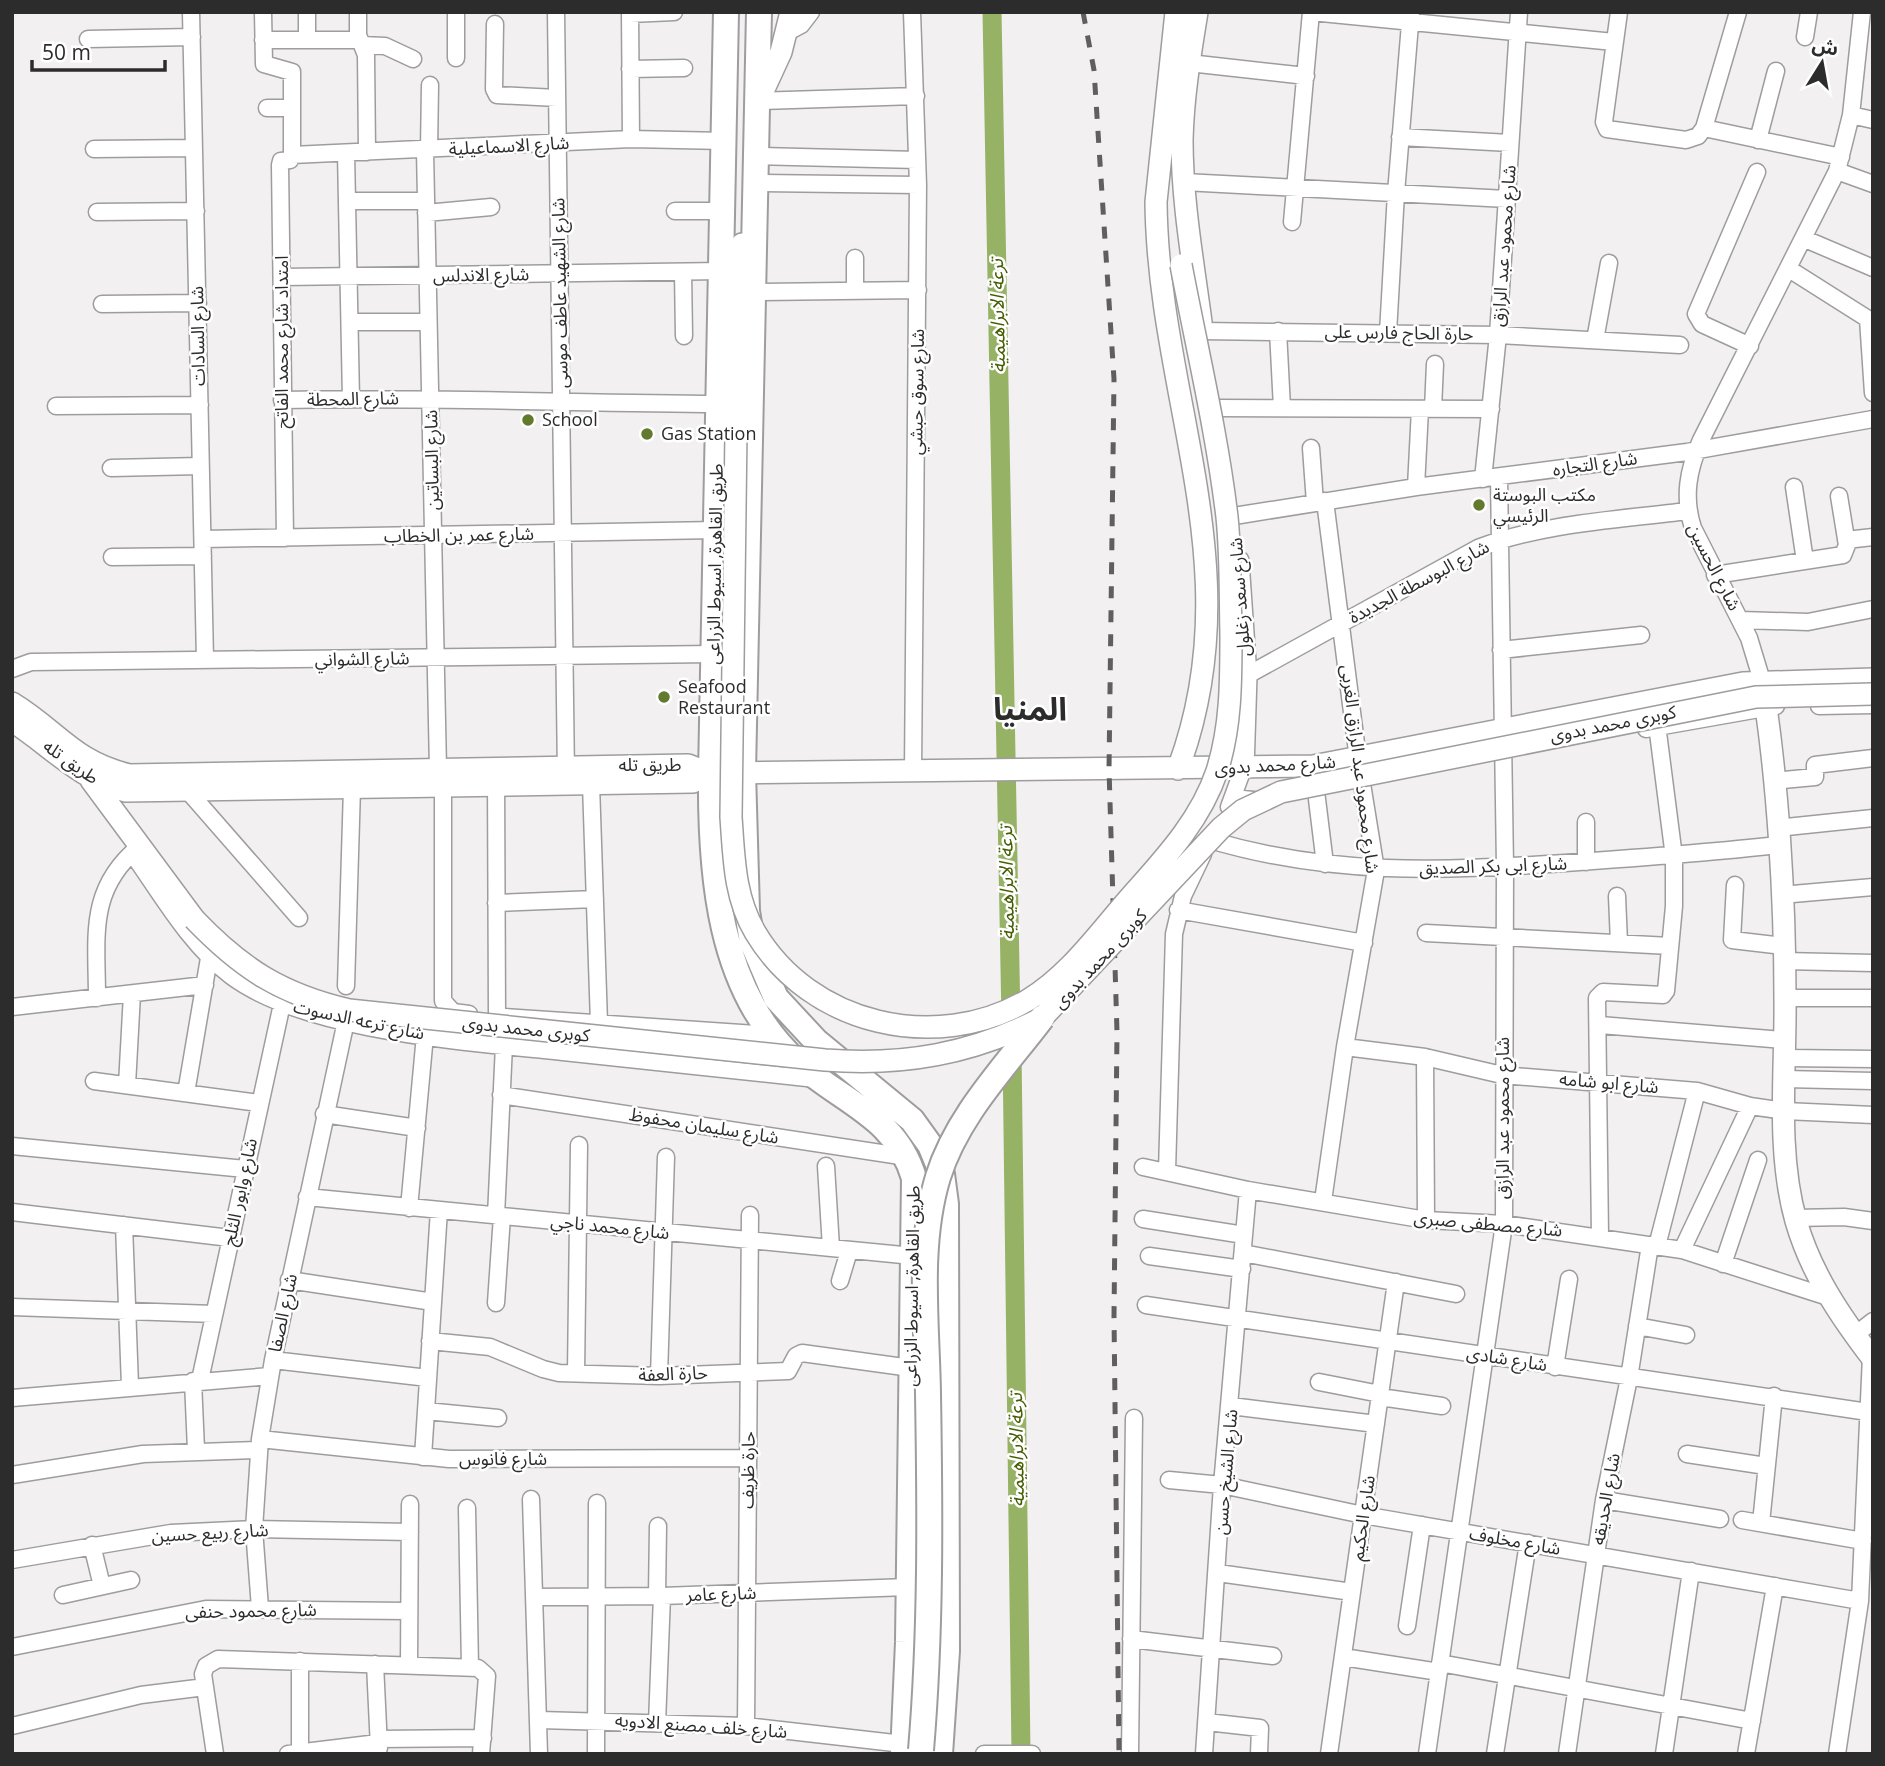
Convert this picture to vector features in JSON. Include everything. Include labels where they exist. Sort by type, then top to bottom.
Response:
[{"type":"highway","name":"طريق القاهرة, اسيوط الزراعى","points":[[726,12],[711,774],[716,879],[741,943],[792,1019],[912,1120],[930,1144],[942,1174],[946,1204],[947,1625],[921,1751]]},
{"type":"highway","name":"طريق القاهرة, اسيوط الزراعى","points":[[759,12],[743,772],[745,880],[741,943],[752,1006],[772,1035],[819,1080],[893,1134],[908,1157],[914,1178],[908,1587],[921,1751]]},
{"type":"highway","points":[[921,1751],[931,1603],[927,1263],[931,1204],[939,1176],[963,1122],[1042,1018]]},
{"type":"main road","name":"شارع سعد زغلول","points":[[1176,12],[1156,202],[1157,232],[1168,320],[1198,480],[1205,537],[1207,596],[1200,690],[1193,730],[1178,769]]},
{"type":"main road","name":"شارع سعد زغلول","points":[[1197,12],[1183,116],[1184,182],[1202,331],[1234,516],[1246,676],[1243,769]]},
{"type":"main road","name":"طريق القاهرة, اسيوط الزراعى","points":[[790,22],[758,101],[746,143],[736,431],[731,817],[735,878],[754,931],[789,975],[814,995],[870,1020],[912,1028],[942,1028],[1002,1013],[1054,981],[1164,859],[1188,828],[1207,795],[1225,743],[1231,673],[1227,519],[1181,265],[1165,127]]},
{"type":"main road","name":"شارع محمد بدوى","points":[[711,774],[1313,766],[1762,681],[1873,678]]},
{"type":"main road","name":"شارع الحسين","points":[[1762,681],[1773,781],[1784,953],[1786,1171],[1795,1219],[1811,1263],[1828,1297],[1872,1358]]},
{"type":"main road","name":"كوبرى محمد بدوى","points":[[104,779],[136,849],[194,919],[248,969],[279,988],[313,1002],[349,1010],[860,1063],[932,1058],[1004,1037],[1042,1018],[1221,828],[1243,810],[1281,792],[1756,697],[1873,694]]},
{"type":"main road","name":"طريق تله","points":[[12,703],[31,714],[104,779],[144,776],[566,775],[688,765],[711,774]]},
{"type":"main road","name":"طريق تله","points":[[12,721],[126,791],[352,788],[440,777]]},
{"type":"main road","name":"طريق تله","points":[[566,775],[591,784],[693,782],[711,774]]},
{"type":"street","name":"شارع السادات","points":[[191,12],[205,660]]},
{"type":"street","points":[[263,12],[264,64],[292,72],[292,155]]},
{"type":"street","points":[[307,12],[307,40]]},
{"type":"street","points":[[358,12],[361,42],[366,55],[368,152]]},
{"type":"street","points":[[456,12],[456,58]]},
{"type":"street","name":"شارع الشهيد عاطف موسى","points":[[556,12],[566,775]]},
{"type":"street","points":[[631,139],[629,13],[674,12]]},
{"type":"street","points":[[790,22],[801,25],[811,12]]},
{"type":"street","name":"شارع سوق حبشي","points":[[912,12],[918,185],[913,772]]},
{"type":"street","points":[[1292,222],[1311,12],[1411,17],[1614,42]]},
{"type":"street","name":"شارع محمود عبد الرازق","points":[[1427,1754],[1504,1224],[1502,1075],[1505,867],[1501,540],[1491,478],[1490,410],[1498,335],[1519,12]]},
{"type":"street","points":[[1619,12],[1604,122],[1607,129],[1686,140],[1698,136],[1704,128],[1738,12]]},
{"type":"street","points":[[1805,37],[1809,12]]},
{"type":"street","name":"شارع الحسين","points":[[1762,681],[1756,657],[1741,620],[1716,575],[1687,511],[1689,471],[1698,447],[1805,239],[1840,164],[1851,115],[1864,78],[1862,12]]},
{"type":"street","points":[[1388,333],[1396,193],[1411,17]]},
{"type":"street","points":[[495,24],[494,89],[497,95],[557,98]]},
{"type":"street","points":[[88,39],[192,37]]},
{"type":"street","points":[[263,40],[361,42],[384,46],[413,60]]},
{"type":"street","points":[[1189,63],[1306,76]]},
{"type":"street","points":[[630,69],[684,68]]},
{"type":"street","points":[[1758,141],[1776,71]]},
{"type":"street","name":"شارع البساتين","points":[[430,85],[426,207],[443,1001],[453,1012],[772,1035]]},
{"type":"street","points":[[758,101],[916,96]]},
{"type":"street","points":[[267,108],[292,108]]},
{"type":"street","points":[[1851,115],[1873,120]]},
{"type":"street","points":[[1704,128],[1840,164],[1873,184]]},
{"type":"street","points":[[1401,137],[1510,144]]},
{"type":"street","name":"شارع الاسماعيلية","points":[[292,155],[631,139],[725,141]]},
{"type":"street","points":[[94,149],[194,148]]},
{"type":"street","points":[[346,153],[351,399]]},
{"type":"street","name":"امتداد شارع محمد الفاتح","points":[[285,538],[280,163],[290,160],[292,155]]},
{"type":"street","points":[[757,156],[917,160]]},
{"type":"street","points":[[1750,346],[1702,324],[1697,318],[1697,310],[1757,172]]},
{"type":"street","points":[[1184,182],[1507,199]]},
{"type":"street","points":[[756,183],[918,185]]},
{"type":"street","points":[[347,201],[426,207],[491,206]]},
{"type":"street","points":[[97,212],[196,211]]},
{"type":"street","points":[[675,211],[723,211]]},
{"type":"street","points":[[1805,239],[1873,268]]},
{"type":"street","points":[[855,258],[855,291]]},
{"type":"street","points":[[1595,340],[1609,263]]},
{"type":"street","points":[[1789,269],[1868,318],[1873,393]]},
{"type":"street","name":"شارع الاندلس","points":[[282,277],[722,271]]},
{"type":"street","points":[[683,272],[684,336]]},
{"type":"street","points":[[754,292],[918,290]]},
{"type":"street","points":[[102,304],[198,303]]},
{"type":"street","points":[[349,322],[428,322]]},
{"type":"street","name":"حارة الحاج فارس على","points":[[1202,331],[1498,335],[1680,345]]},
{"type":"street","points":[[1278,331],[1282,408]]},
{"type":"street","points":[[1416,487],[1435,364]]},
{"type":"street","name":"شارع المحطة","points":[[282,400],[431,398],[561,403],[719,404]]},
{"type":"street","points":[[56,406],[200,405]]},
{"type":"street","points":[[1217,408],[1490,410]]},
{"type":"street","name":"شارع التجاره","points":[[1234,516],[1416,487],[1687,452],[1698,447],[1873,419]]},
{"type":"street","name":"شارع محمود عبد الرازق الغربى","points":[[1311,448],[1341,624],[1358,759],[1376,870],[1345,1047],[1323,1201]]},
{"type":"street","points":[[111,468],[200,466]]},
{"type":"street","points":[[1794,487],[1805,561]]},
{"type":"street","points":[[1716,575],[1839,557],[1847,549],[1839,496]]},
{"type":"street","name":"شارع البوسطة الجديدة","points":[[1246,676],[1478,548],[1538,530],[1687,511]]},
{"type":"street","name":"شارع عمر بن الخطاب","points":[[112,557],[285,538],[716,530]]},
{"type":"street","points":[[1846,540],[1873,537]]},
{"type":"street","points":[[1741,620],[1808,622],[1873,609]]},
{"type":"street","points":[[1501,650],[1641,635]]},
{"type":"street","name":"شارع الشواني","points":[[12,669],[31,662],[713,654]]},
{"type":"street","points":[[1600,1236],[1600,1025],[1597,998],[1600,992],[1666,994],[1674,906],[1674,857],[1654,701]]},
{"type":"street","name":"شارع محمد بدوى","points":[[1233,798],[1269,801],[1766,707],[1873,705]]},
{"type":"street","points":[[1773,781],[1815,778],[1815,765],[1873,758]]},
{"type":"street","points":[[1313,766],[1325,864]]},
{"type":"street","name":"شارع سعد زغلول","points":[[1167,1171],[1174,934],[1178,910],[1210,840],[1233,798],[1243,769]]},
{"type":"street","points":[[496,776],[497,1016]]},
{"type":"street","points":[[591,784],[599,1023]]},
{"type":"street","points":[[346,986],[352,788]]},
{"type":"street","points":[[188,791],[299,918]]},
{"type":"street","name":"شارع ابى بكر الصديق","points":[[1210,840],[1268,856],[1376,870],[1505,867],[1674,857],[1873,818]]},
{"type":"street","points":[[1586,821],[1586,862]]},
{"type":"street","points":[[97,998],[97,928],[100,900],[119,864],[136,849]]},
{"type":"street","name":"شارع ترعه الدسوت","points":[[136,849],[209,958],[256,992],[282,1004],[346,1021],[425,1035],[819,1080]]},
{"type":"street","points":[[1735,885],[1732,940],[1784,953],[1873,963]]},
{"type":"street","points":[[1781,895],[1873,887]]},
{"type":"street","points":[[1617,896],[1619,943]]},
{"type":"street","points":[[496,904],[595,899]]},
{"type":"street","points":[[1178,910],[1364,943]]},
{"type":"street","points":[[1426,933],[1503,934],[1670,946]]},
{"type":"street","points":[[186,1093],[209,958]]},
{"type":"street","points":[[12,1007],[205,985]]},
{"type":"street","points":[[127,1085],[132,993]]},
{"type":"street","points":[[1786,998],[1873,998]]},
{"type":"street","name":"شارع وابور الثلج","points":[[196,1450],[196,1380],[214,1314],[282,1004]]},
{"type":"street","name":"شارع الصفا","points":[[260,1608],[254,1529],[259,1444],[289,1280],[346,1021]]},
{"type":"street","points":[[1600,1025],[1785,1059],[1873,1081]]},
{"type":"street","points":[[409,1208],[425,1035]]},
{"type":"street","points":[[496,1303],[503,1045]]},
{"type":"street","name":"شارع ابو شامه","points":[[1345,1047],[1425,1057],[1502,1075],[1697,1091],[1750,1106],[1785,1111],[1873,1115]]},
{"type":"street","points":[[1425,1057],[1426,1220]]},
{"type":"street","points":[[1785,1059],[1873,1059]]},
{"type":"street","points":[[94,1081],[259,1103]]},
{"type":"street","name":"شارع الحديقه","points":[[1567,1754],[1604,1500],[1637,1326],[1653,1245],[1697,1091]]},
{"type":"street","name":"شارع سليمان محفوظ","points":[[501,1095],[908,1157]]},
{"type":"street","points":[[1682,1250],[1750,1106]]},
{"type":"street","points":[[324,1114],[416,1128]]},
{"type":"street","points":[[576,1373],[579,1145]]},
{"type":"street","points":[[12,1146],[245,1169]]},
{"type":"street","points":[[659,1376],[666,1157]]},
{"type":"street","points":[[1723,1264],[1758,1160]]},
{"type":"street","points":[[826,1166],[831,1248]]},
{"type":"street","name":"شارع مصطفى صبرى","points":[[1143,1167],[1248,1190],[1426,1220],[1504,1224],[1682,1250],[1828,1297]]},
{"type":"street","name":"شارع الشيخ حسن","points":[[1204,1754],[1222,1485],[1248,1190]]},
{"type":"street","name":"شارع محمد ناجي","points":[[307,1198],[913,1256]]},
{"type":"street","points":[[424,1457],[439,1210]]},
{"type":"street","points":[[12,1212],[230,1238]]},
{"type":"street","name":"حارة ظريف","points":[[746,1726],[750,1215]]},
{"type":"street","points":[[1795,1219],[1844,1217],[1873,1221]]},
{"type":"street","points":[[1143,1219],[1244,1235]]},
{"type":"street","points":[[124,1224],[130,1386]]},
{"type":"street","points":[[839,1281],[849,1251]]},
{"type":"street","points":[[1149,1255],[1242,1261],[1456,1293]]},
{"type":"street","points":[[1555,1367],[1569,1279]]},
{"type":"street","points":[[289,1280],[433,1302]]},
{"type":"street","name":"شارع الحكيم","points":[[1329,1754],[1396,1282]]},
{"type":"street","name":"شارع شادى","points":[[1146,1305],[1868,1412]]},
{"type":"street","points":[[12,1307],[214,1314]]},
{"type":"street","points":[[1855,1335],[1873,1321]]},
{"type":"street","points":[[1637,1326],[1686,1335]]},
{"type":"street","name":"حارة العفة","points":[[430,1340],[490,1347],[543,1369],[576,1373],[659,1376],[750,1370],[788,1371],[796,1356],[802,1353],[911,1368]]},
{"type":"street","points":[[1837,1754],[1860,1601],[1872,1358]]},
{"type":"street","points":[[12,1398],[196,1380],[272,1368],[428,1378]]},
{"type":"street","points":[[1319,1382],[1442,1406]]},
{"type":"street","points":[[1761,1523],[1774,1396]]},
{"type":"street","points":[[1231,1406],[1376,1424]]},
{"type":"street","points":[[426,1411],[498,1418]]},
{"type":"street","points":[[1130,1754],[1134,1418]]},
{"type":"street","name":"شارع فانوس","points":[[12,1475],[116,1457],[259,1444],[424,1457],[748,1458]]},
{"type":"street","points":[[1686,1454],[1766,1466]]},
{"type":"street","name":"شارع مخلوف","points":[[1169,1480],[1222,1485],[1363,1515],[1860,1601]]},
{"type":"street","points":[[531,1499],[539,1754]]},
{"type":"street","points":[[1604,1500],[1720,1519]]},
{"type":"street","points":[[596,1754],[597,1503]]},
{"type":"street","points":[[409,1665],[410,1504]]},
{"type":"street","points":[[467,1508],[470,1667]]},
{"type":"street","points":[[1742,1520],[1863,1541]]},
{"type":"street","points":[[657,1723],[658,1525]]},
{"type":"street","points":[[1407,1626],[1422,1525]]},
{"type":"street","name":"شارع ربيع حسين","points":[[12,1560],[171,1533],[254,1529],[410,1532]]},
{"type":"street","points":[[1495,1754],[1528,1543]]},
{"type":"street","points":[[92,1545],[102,1586]]},
{"type":"street","points":[[1664,1754],[1690,1571]]},
{"type":"street","points":[[1218,1573],[1352,1592]]},
{"type":"street","points":[[63,1595],[131,1580]]},
{"type":"street","points":[[1746,1754],[1775,1586]]},
{"type":"street","name":"شارع عامر","points":[[534,1597],[659,1596],[908,1587]]},
{"type":"street","name":"شارع محمود حنفى","points":[[12,1647],[180,1612],[260,1608],[409,1611]]},
{"type":"street","points":[[1131,1639],[1273,1656]]},
{"type":"street","points":[[1343,1657],[1507,1675],[1577,1686],[1752,1721]]},
{"type":"street","points":[[215,1754],[205,1686],[206,1666],[218,1659],[300,1661],[478,1668],[486,1676],[482,1746],[379,1745],[294,1753],[300,1661]]},
{"type":"street","points":[[375,1664],[379,1745]]},
{"type":"street","points":[[12,1726],[141,1695],[205,1686]]},
{"type":"street","name":"شارع خلف مصنع الادويه","points":[[540,1720],[746,1726],[868,1748],[949,1754]]},
{"type":"street","points":[[1207,1722],[1260,1728],[1259,1754]]},
{"type":"street","points":[[984,1754],[1032,1754]]},
{"type":"waterway","name":"ترعة الابراهيمية","points":[[992,12],[1011,1021]]},
{"type":"waterway","name":"ترعة الابراهيمية","points":[[1012,1051],[1021,1754]]},
{"type":"railway","points":[[1083,12],[1094,70],[1114,379],[1109,769],[1117,1032],[1114,1316],[1119,1754]]},
{"type":"place","name":"School","points":[[528,420]]},
{"type":"place","name":"Gas Station","points":[[647,434]]},
{"type":"place","name":"مكتب البوستة الرئيسي","points":[[1479,505]]},
{"type":"place","name":"Seafood Restaurant","points":[[664,697]]},
{"type":"district","name":"المنيا","points":[[1030,709]]}]
